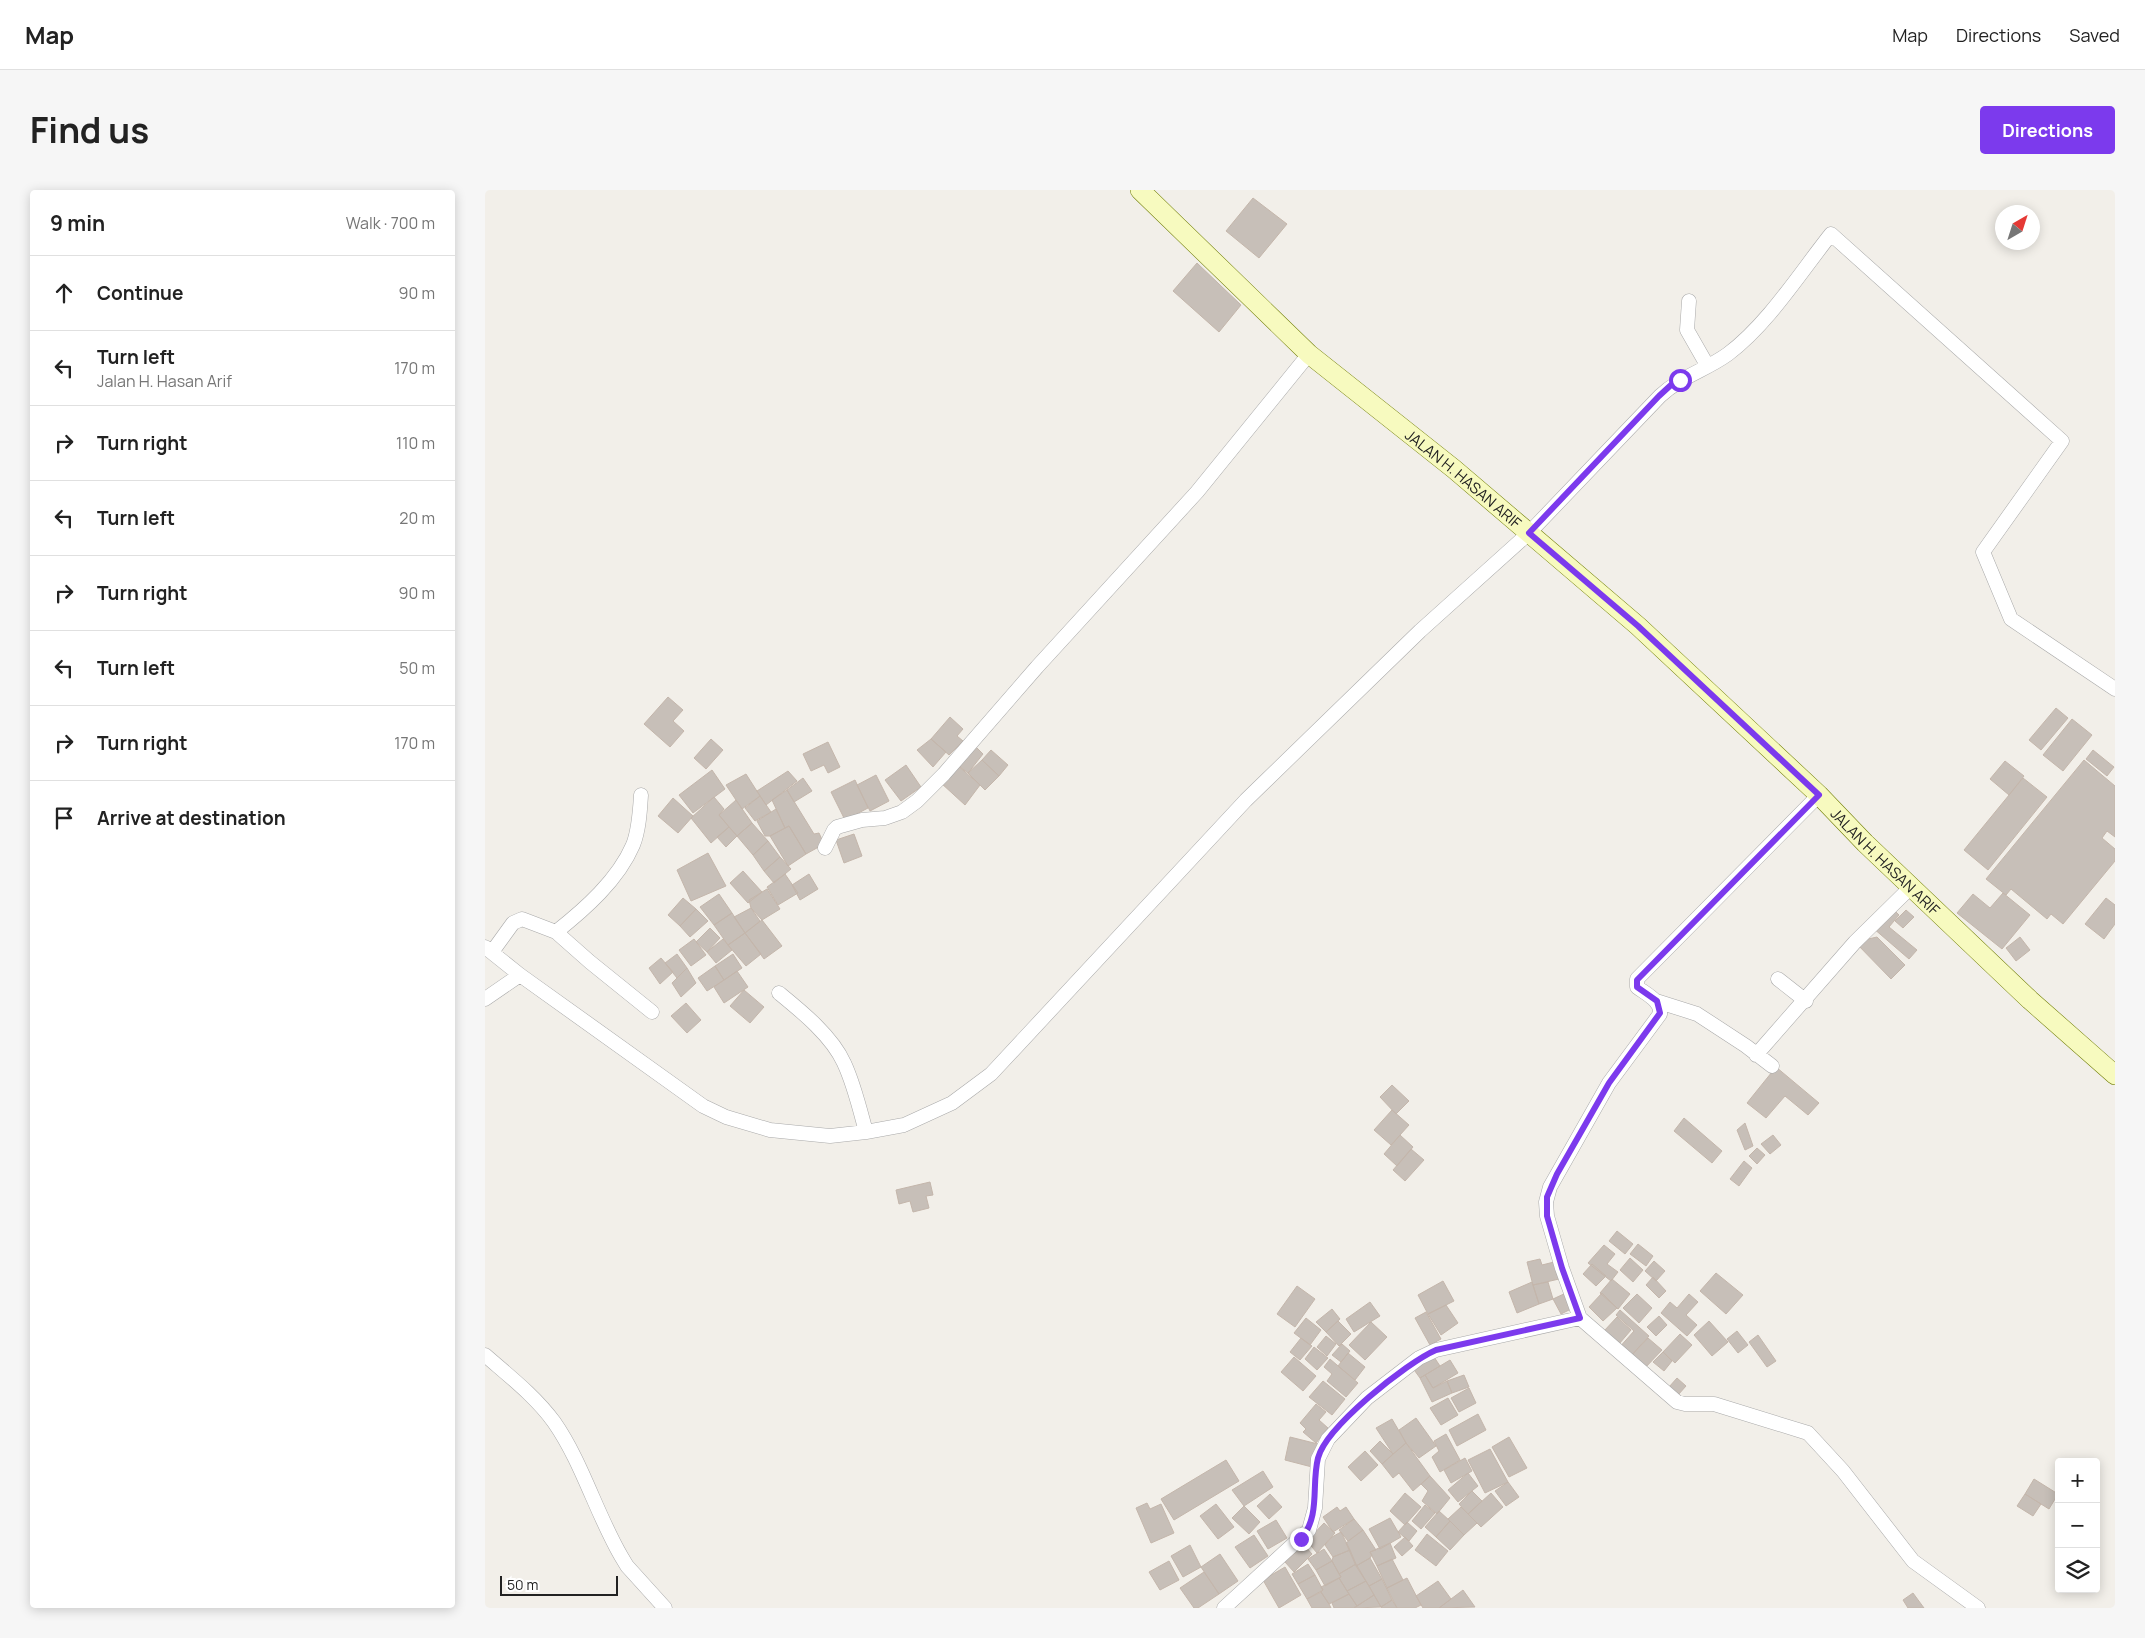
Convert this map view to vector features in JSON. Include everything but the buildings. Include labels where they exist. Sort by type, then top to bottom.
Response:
[{"type":"main road","name":"JALAN H. HASAN ARIF","points":[[1140,190],[1309,354],[1493,502],[1638,626],[1819,795],[1865,843],[2030,1000],[2115,1075]]},
{"type":"street","points":[[652,1012],[556,932],[522,919],[513,923],[500,940],[488,950],[703,1106],[726,1117],[790,1134],[831,1136],[864,1127],[904,1125],[952,1103],[991,1074],[1246,800],[1525,530],[1671,385],[1728,354],[1763,321],[1831,234],[2061,440],[1983,552],[2011,619],[2115,689]]},
{"type":"street","points":[[1689,301],[1687,330],[1707,366]]},
{"type":"street","points":[[825,848],[837,827],[862,820],[885,818],[902,812],[917,801],[944,774],[1037,667],[1197,492],[1309,354]]},
{"type":"street","points":[[556,932],[605,886],[626,859],[633,844],[641,795]]},
{"type":"street","points":[[1772,1066],[1746,1046],[1697,1014],[1657,1001],[1637,987],[1637,980],[1819,795]]},
{"type":"street","points":[[1757,1055],[1855,942],[1911,887]]},
{"type":"street","points":[[485,999],[520,975]]},
{"type":"street","points":[[1778,979],[1806,1000]]},
{"type":"street","points":[[779,993],[805,1015],[832,1045],[844,1062],[864,1127]]},
{"type":"street","points":[[1657,1001],[1661,1010],[1660,1014],[1609,1083],[1557,1174],[1547,1197],[1547,1216],[1562,1268],[1580,1318],[1677,1402],[1685,1404],[1714,1404],[1808,1433],[1843,1471],[1913,1561],[1978,1608]]},
{"type":"street","points":[[1224,1608],[1309,1530],[1315,1508],[1318,1459],[1323,1445],[1367,1398],[1419,1358],[1436,1350],[1580,1318]]},
{"type":"street","points":[[485,1355],[531,1395],[555,1424],[621,1556],[665,1608]]},
{"type":"route","points":[[1301,1539],[1309,1530],[1313,1519],[1318,1459],[1323,1445],[1367,1398],[1419,1358],[1436,1350],[1580,1318],[1562,1268],[1547,1216],[1546,1202],[1549,1190],[1557,1174],[1609,1083],[1661,1011],[1657,1001],[1647,996],[1635,983],[1819,795],[1638,626],[1529,533],[1659,396],[1680,380]]}]
